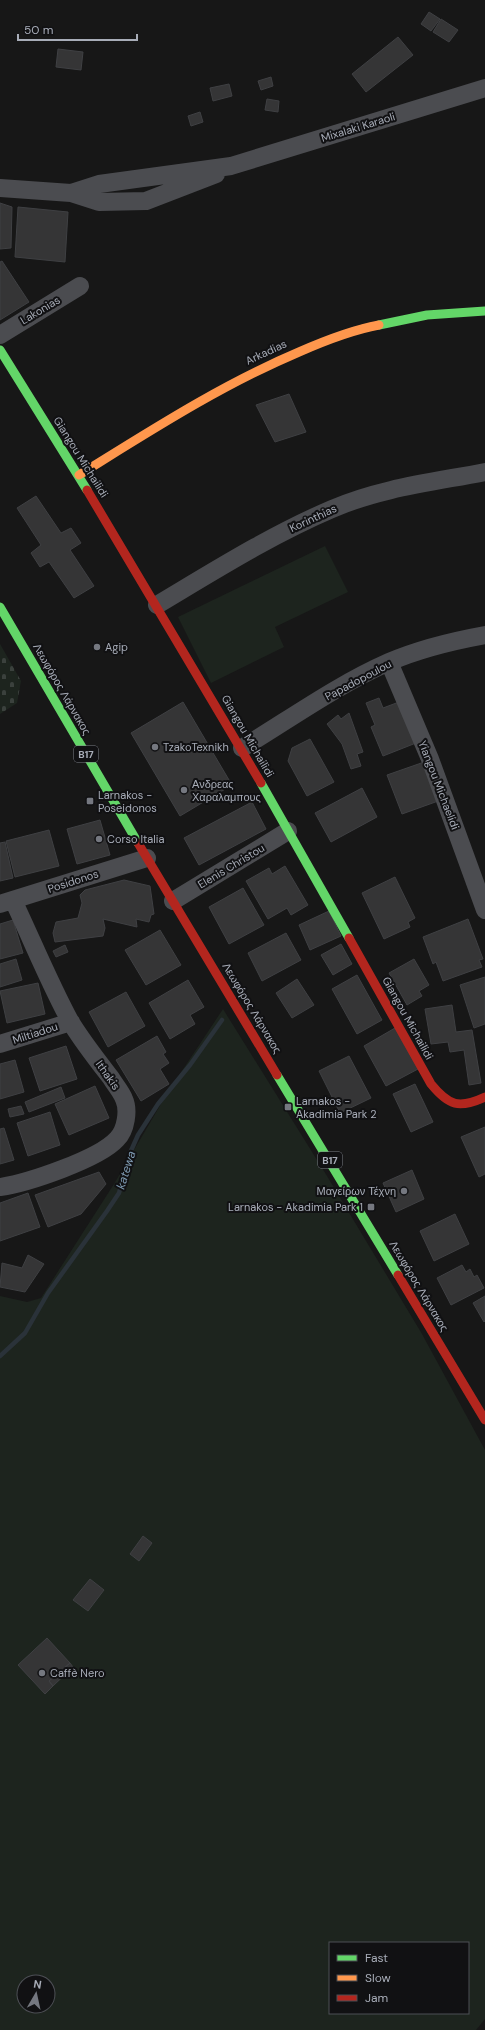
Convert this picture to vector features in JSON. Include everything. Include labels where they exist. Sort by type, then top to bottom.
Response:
[{"type":"street","name":"Mixalaki Karaoli","points":[[71,193],[98,184],[131,181],[230,166],[485,88]]},
{"type":"street","name":"Mixalaki Karaoli","points":[[0,188],[71,193],[99,202],[146,201],[208,178],[230,166]]},
{"type":"street","points":[[131,181],[133,186],[134,202]]},
{"type":"street","name":"Lakonias","points":[[0,335],[80,286]]},
{"type":"street","name":"Arkadias","points":[[79,475],[233,381],[322,341],[360,329],[400,320],[461,312],[485,312]]},
{"type":"street","name":"Giangou Michailidi","points":[[0,350],[79,475],[242,748],[431,1084],[444,1098],[457,1105],[474,1102],[485,1097]]},
{"type":"street","name":"Korinthias","points":[[157,605],[252,548],[332,508],[401,488],[485,472]]},
{"type":"street","name":"Λεωφόρος Λάρνακος","points":[[0,608],[147,858],[485,1420]]},
{"type":"street","name":"Papadopoulou","points":[[242,748],[350,682],[389,662],[427,648],[485,635]]},
{"type":"street","name":"Yiangou Michaelidi","points":[[389,662],[430,759],[485,910]]},
{"type":"street","name":"Elenis Christou","points":[[173,901],[288,831]]},
{"type":"street","name":"Posidonos","points":[[6,902],[147,858]]},
{"type":"street","name":"Ithakis","points":[[0,1187],[29,1180],[93,1156],[117,1139],[123,1128],[126,1108],[125,1099],[71,1022],[6,902]]},
{"type":"street","name":"Miltiadou","points":[[0,1044],[71,1022]]},
{"type":"green space","points":[[325,546],[348,592],[275,627],[284,647],[211,683],[178,617]]},
{"type":"green space","points":[[0,644],[21,681],[17,703],[0,714]]},
{"type":"green space","points":[[223,1009],[327,1176],[422,1334],[485,1450],[485,2019],[476,2030],[0,2030],[0,1296],[27,1302],[41,1298],[114,1184],[168,1092]]},
{"type":"building","points":[[429,12],[440,19],[431,31],[421,24]]},
{"type":"building","points":[[441,19],[458,30],[449,42],[433,32]]},
{"type":"building","points":[[398,37],[413,55],[366,92],[352,74]]},
{"type":"building","points":[[58,49],[83,52],[81,70],[56,67]]},
{"type":"building","points":[[271,77],[273,86],[261,90],[258,81]]},
{"type":"building","points":[[229,84],[232,96],[213,101],[210,88]]},
{"type":"building","points":[[267,99],[279,101],[278,112],[265,110]]},
{"type":"building","points":[[200,112],[203,122],[191,126],[188,116]]},
{"type":"building","points":[[0,203],[12,207],[11,248],[0,249]]},
{"type":"building","points":[[18,207],[68,212],[65,262],[15,257]]},
{"type":"building","points":[[2,261],[29,302],[0,320],[0,262]]},
{"type":"building","points":[[289,394],[306,432],[275,442],[256,405]]},
{"type":"building","points":[[36,496],[61,533],[71,528],[81,543],[70,550],[94,586],[74,598],[49,562],[40,567],[31,553],[41,545],[17,508]]},
{"type":"building","points":[[379,698],[383,708],[399,702],[416,743],[383,756],[371,727],[375,725],[366,703]]},
{"type":"building","points":[[183,702],[232,785],[180,816],[131,733]]},
{"type":"building","points":[[349,713],[363,752],[357,754],[361,766],[351,769],[342,744],[327,724],[338,715],[341,719]]},
{"type":"building","points":[[310,739],[334,782],[307,796],[288,761],[292,748]]},
{"type":"building","points":[[427,761],[441,800],[402,814],[387,775]]},
{"type":"building","points":[[362,788],[377,817],[331,842],[315,813]]},
{"type":"building","points":[[252,802],[266,829],[199,865],[184,838]]},
{"type":"building","points":[[100,820],[110,855],[77,864],[67,829]]},
{"type":"building","points":[[49,830],[59,866],[15,877],[6,841]]},
{"type":"building","points":[[5,842],[13,878],[0,881],[0,843]]},
{"type":"building","points":[[285,866],[308,905],[291,915],[287,908],[268,919],[246,881],[269,868],[272,874]]},
{"type":"building","points":[[395,877],[415,918],[408,922],[410,927],[384,939],[362,893]]},
{"type":"building","points":[[124,880],[150,886],[154,914],[151,915],[149,922],[136,919],[137,927],[103,919],[105,928],[103,936],[55,942],[53,933],[56,922],[78,918],[82,903],[80,895],[85,890]]},
{"type":"building","points":[[243,888],[264,925],[229,944],[209,907]]},
{"type":"building","points":[[329,911],[341,936],[310,950],[299,925]]},
{"type":"building","points":[[468,919],[483,959],[479,960],[482,967],[443,981],[436,962],[433,964],[423,937]]},
{"type":"building","points":[[13,920],[23,953],[0,959],[0,924]]},
{"type":"building","points":[[160,930],[181,965],[146,985],[125,950]]},
{"type":"building","points":[[286,933],[301,960],[262,981],[248,953]]},
{"type":"building","points":[[341,944],[352,964],[333,975],[321,955]]},
{"type":"building","points":[[65,945],[68,952],[56,957],[53,951]]},
{"type":"building","points":[[16,959],[22,980],[0,987],[0,964]]},
{"type":"building","points":[[414,959],[429,985],[419,991],[422,996],[407,1005],[389,973]]},
{"type":"building","points":[[357,975],[382,1020],[357,1034],[332,989]]},
{"type":"building","points":[[485,977],[485,1024],[474,1028],[460,985]]},
{"type":"building","points":[[297,979],[314,1005],[292,1018],[276,993]]},
{"type":"building","points":[[188,980],[204,1007],[190,1015],[195,1024],[170,1039],[149,1003]]},
{"type":"building","points":[[38,983],[45,1014],[7,1023],[0,991]]},
{"type":"building","points":[[126,992],[145,1026],[108,1047],[89,1012]]},
{"type":"building","points":[[452,1005],[456,1032],[472,1030],[481,1083],[469,1085],[464,1050],[450,1052],[448,1042],[431,1044],[425,1009]]},
{"type":"building","points":[[395,1028],[418,1069],[386,1086],[364,1046]]},
{"type":"building","points":[[157,1036],[166,1052],[163,1054],[169,1063],[160,1069],[169,1084],[141,1101],[116,1060]]},
{"type":"building","points":[[66,1046],[77,1079],[40,1091],[29,1058]]},
{"type":"building","points":[[349,1056],[371,1098],[340,1113],[319,1071]]},
{"type":"building","points":[[15,1060],[24,1092],[0,1099],[0,1064]]},
{"type":"building","points":[[415,1084],[433,1122],[411,1132],[393,1094]]},
{"type":"building","points":[[95,1086],[109,1118],[69,1135],[55,1104]]},
{"type":"building","points":[[61,1087],[65,1098],[29,1112],[25,1102]]},
{"type":"building","points":[[21,1106],[24,1114],[10,1117],[8,1109]]},
{"type":"building","points":[[50,1112],[60,1145],[28,1156],[17,1123]]},
{"type":"building","points":[[485,1127],[485,1174],[479,1177],[461,1137]]},
{"type":"building","points":[[4,1128],[14,1160],[0,1164],[0,1129]]},
{"type":"building","name":"Μαγείρων Τέχνη","points":[[412,1170],[424,1199],[396,1212],[383,1183]]},
{"type":"building","points":[[99,1172],[106,1184],[81,1214],[48,1227],[35,1195]]},
{"type":"building","points":[[28,1193],[40,1227],[0,1241],[0,1203]]},
{"type":"building","points":[[455,1214],[469,1244],[434,1261],[420,1231]]},
{"type":"building","points":[[28,1255],[44,1264],[25,1292],[0,1287],[2,1263],[22,1268]]},
{"type":"building","points":[[462,1265],[466,1272],[470,1269],[474,1277],[477,1275],[484,1288],[451,1305],[437,1278]]},
{"type":"building","points":[[485,1296],[485,1321],[484,1322],[473,1303]]},
{"type":"building","points":[[143,1536],[152,1543],[139,1561],[130,1554]]},
{"type":"building","points":[[90,1579],[104,1590],[88,1611],[73,1600]]},
{"type":"building","name":"Caffè Nero","points":[[47,1638],[70,1663],[49,1681],[53,1686],[45,1694],[18,1665]]},
{"type":"building","points":[[70,1663],[73,1667],[53,1686],[49,1681]]},
{"type":"waterway","name":"katewa","points":[[0,1356],[25,1333],[48,1293],[119,1193],[130,1153],[138,1135],[158,1104],[190,1065],[222,1020]]},
{"type":"traffic: fast","points":[[379,325],[427,315],[485,311]]},
{"type":"traffic: fast","points":[[0,350],[87,490]]},
{"type":"traffic: fast","points":[[0,607],[138,843]]},
{"type":"traffic: fast","points":[[261,783],[349,938]]},
{"type":"traffic: fast","points":[[277,1075],[398,1275]]},
{"type":"traffic: slow","points":[[79,475],[186,409],[242,379],[328,340],[379,325]]},
{"type":"traffic: jam","points":[[87,490],[261,783]]},
{"type":"traffic: jam","points":[[138,843],[277,1075]]},
{"type":"traffic: jam","points":[[349,938],[431,1084],[443,1097],[455,1103],[468,1103],[485,1097]]},
{"type":"traffic: jam","points":[[398,1275],[485,1420]]},
{"type":"place","name":"Agip","points":[[97,647]]},
{"type":"place","name":"TzakoTexnikh","points":[[155,747]]},
{"type":"place","name":"Ανδρεας Χαραλαμπους","points":[[184,790]]},
{"type":"place","name":"Larnakos - Poseidonos","points":[[90,801]]},
{"type":"place","name":"Corso Italia","points":[[99,839]]},
{"type":"place","name":"Larnakos - Akadimia Park 2","points":[[288,1107]]},
{"type":"place","name":"Μαγείρων Τέχνη","points":[[404,1191]]},
{"type":"place","name":"Larnakos - Akadimia Park 1","points":[[371,1207]]},
{"type":"place","name":"Caffè Nero","points":[[42,1673]]}]
